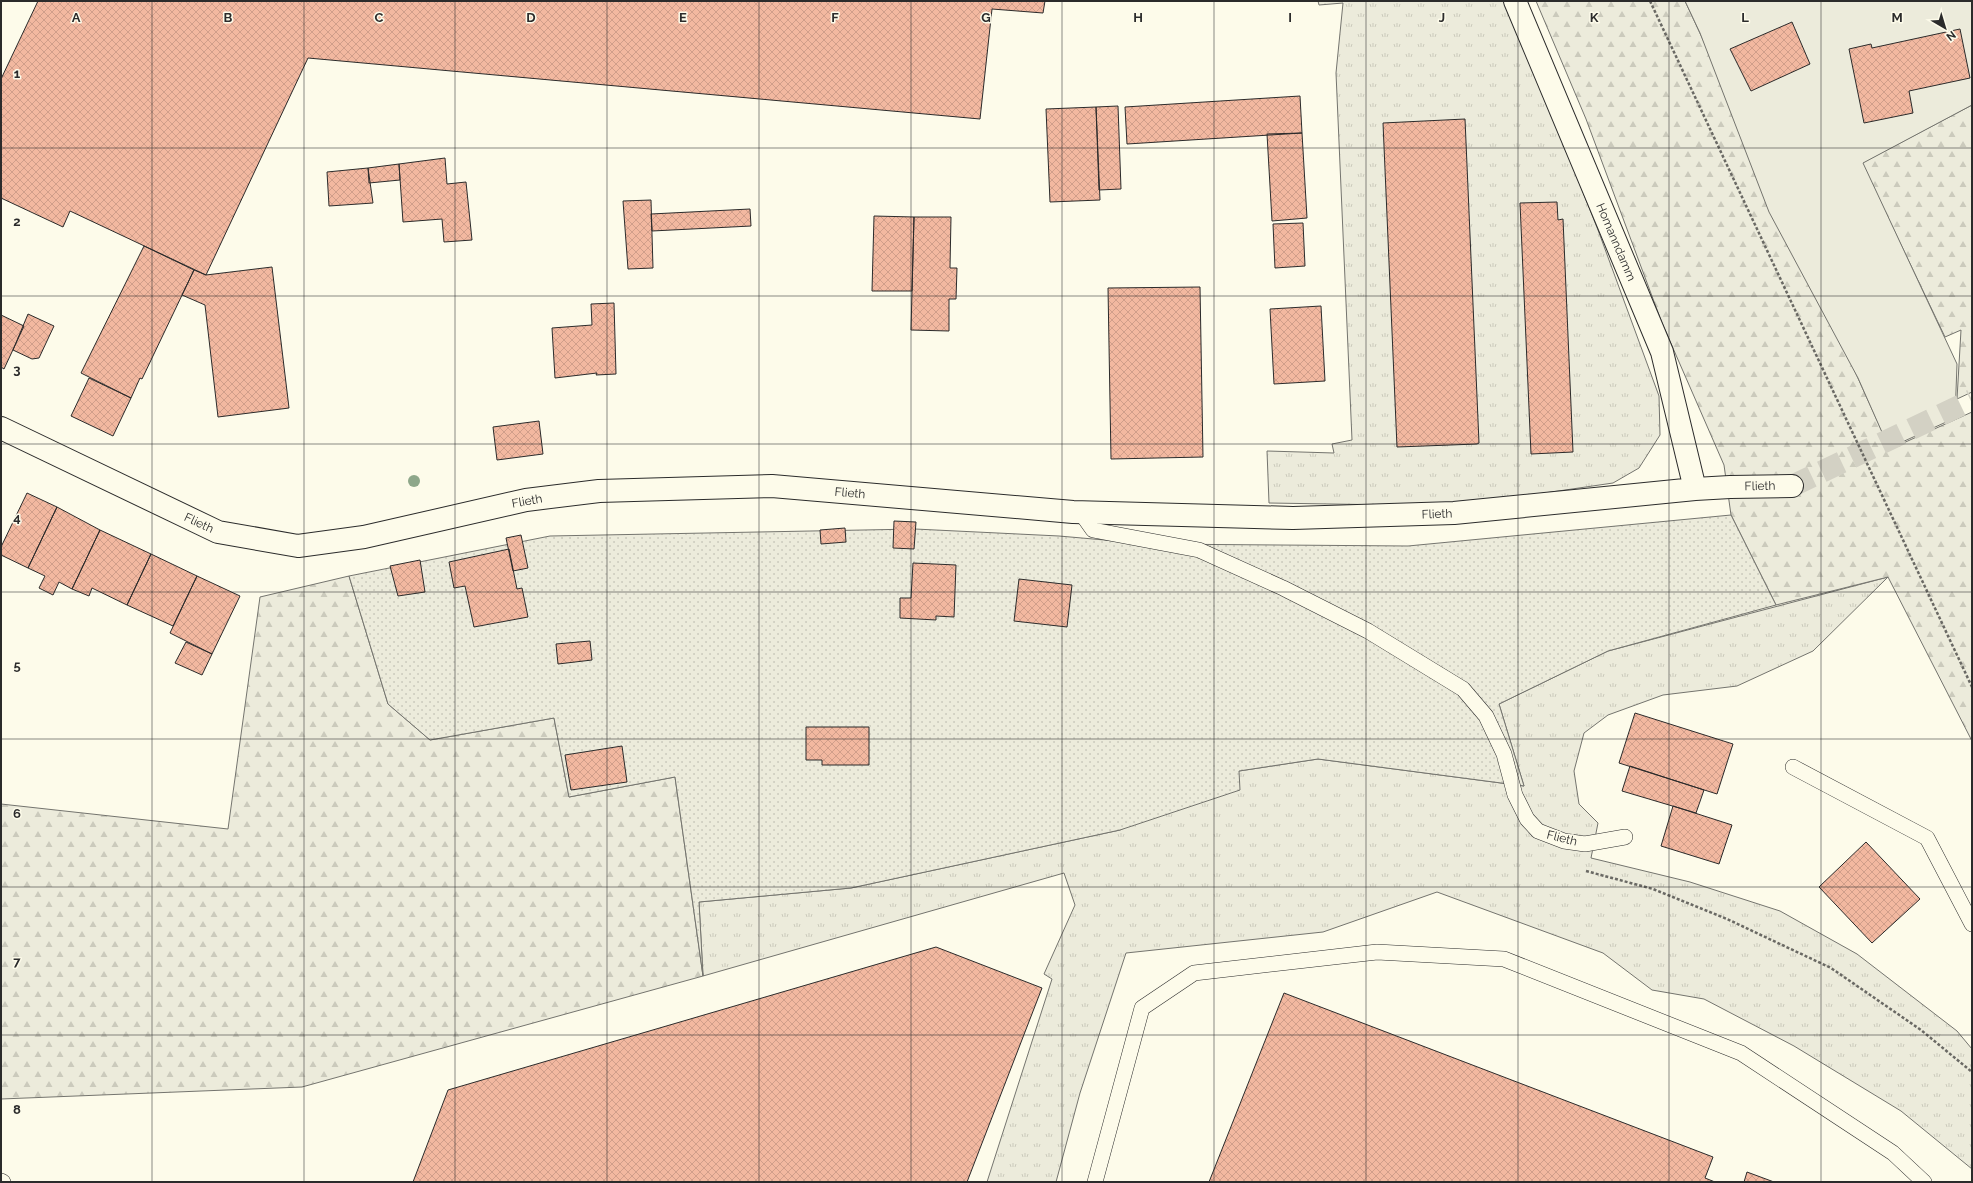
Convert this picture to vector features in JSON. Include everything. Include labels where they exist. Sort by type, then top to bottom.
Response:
[{"type":"street","name":"Homanndamm","points":[[1515,1],[1662,352],[1695,489]]},
{"type":"street","name":"Flieth","points":[[1,428],[218,532],[298,546],[364,537],[526,500],[599,491],[772,486],[1081,513],[1252,518],[1454,513],[1695,489],[1792,486]]},
{"type":"lane","name":"Flieth","points":[[1081,513],[1093,530],[1199,550],[1283,588],[1368,631],[1463,689],[1486,716],[1504,754],[1515,795],[1527,818],[1538,832],[1564,841],[1585,844],[1625,836]]},
{"type":"lane","points":[[1793,767],[1927,838],[1972,924]]},
{"type":"lane","points":[[1095,1182],[1142,1008],[1194,974],[1377,952],[1504,959],[1741,1053],[1893,1153],[1924,1182]]},
{"type":"path","points":[[1650,1],[1972,687]]},
{"type":"path","points":[[1582,870],[1653,889],[1727,919],[1831,968],[1921,1030],[1972,1072]]},
{"type":"green space","points":[[1318,1],[1507,1],[1598,230],[1659,396],[1660,435],[1639,468],[1613,483],[1456,506],[1269,503],[1267,451],[1334,453],[1332,444],[1352,440],[1336,73],[1343,3],[1319,5]]},
{"type":"green space","points":[[1536,1],[1685,1],[1778,201],[1890,449],[1972,412],[1972,741],[1888,577],[1776,605],[1731,515],[1724,465],[1662,323],[1586,119]]},
{"type":"green space","points":[[1685,1],[1972,1],[1972,105],[1863,163],[1957,364],[1955,418],[1889,448],[1858,378],[1769,212],[1700,33]]},
{"type":"green space","points":[[1972,105],[1972,392],[1957,399],[1961,330],[1945,337],[1862,163]]},
{"type":"green space","points":[[1731,515],[1776,605],[1608,651],[1499,704],[1524,786],[1318,759],[1239,771],[1240,790],[1120,830],[851,888],[699,902],[703,976],[675,777],[569,797],[554,718],[430,740],[388,704],[349,576],[550,536],[915,529],[1059,536],[1150,544],[1408,546]]},
{"type":"green space","points":[[349,576],[388,704],[430,740],[554,718],[569,797],[675,777],[703,976],[302,1087],[1,1099],[1,804],[228,829],[260,597]]},
{"type":"green space","points":[[1888,577],[1813,651],[1737,686],[1663,695],[1608,715],[1584,733],[1574,771],[1579,804],[1598,823],[1591,858],[1690,882],[1780,911],[1857,954],[1957,1031],[1972,1049],[1972,1169],[1901,1111],[1794,1046],[1704,999],[1652,990],[1603,953],[1437,892],[1323,932],[1126,953],[1080,1093],[1056,1182],[987,1182],[1052,979],[1044,974],[1075,905],[1064,873],[703,976],[699,902],[851,888],[1120,830],[1239,771],[1318,759],[1524,786],[1499,704],[1608,651]]},
{"type":"building","points":[[38,1],[1045,1],[1043,13],[992,9],[980,119],[308,58],[206,275],[70,211],[63,227],[1,198],[1,79]]},
{"type":"building","points":[[1792,22],[1810,64],[1751,91],[1730,49]]},
{"type":"building","points":[[1960,29],[1970,78],[1909,91],[1913,113],[1864,123],[1849,49],[1871,44],[1872,48]]},
{"type":"building","points":[[1300,96],[1302,133],[1127,144],[1125,107]]},
{"type":"building","points":[[1118,106],[1121,189],[1099,190],[1096,107]]},
{"type":"building","points":[[1096,107],[1100,200],[1050,202],[1046,109]]},
{"type":"building","points":[[1465,119],[1479,443],[1397,447],[1383,123]]},
{"type":"building","points":[[1302,133],[1307,218],[1272,221],[1267,134]]},
{"type":"building","points":[[445,158],[447,184],[466,182],[472,240],[444,242],[442,219],[403,222],[399,164]]},
{"type":"building","points":[[399,164],[400,180],[369,183],[368,168]]},
{"type":"building","points":[[368,168],[373,203],[329,206],[327,172]]},
{"type":"building","points":[[651,200],[653,268],[628,269],[623,201]]},
{"type":"building","points":[[1557,202],[1558,220],[1563,219],[1573,452],[1531,454],[1520,203]]},
{"type":"building","points":[[750,209],[751,226],[652,231],[651,214]]},
{"type":"building","points":[[874,216],[914,217],[912,291],[872,291]]},
{"type":"building","points":[[914,217],[951,217],[950,268],[957,268],[956,299],[949,299],[949,331],[911,330]]},
{"type":"building","points":[[1303,223],[1305,266],[1275,268],[1273,224]]},
{"type":"building","points":[[144,246],[194,270],[142,379],[140,378],[131,398],[81,373]]},
{"type":"building","points":[[272,267],[289,408],[218,417],[205,305],[182,295],[194,270],[206,275]]},
{"type":"building","points":[[1200,287],[1203,457],[1111,459],[1108,288]]},
{"type":"building","points":[[614,303],[616,374],[596,375],[597,373],[555,378],[552,328],[592,325],[591,304]]},
{"type":"building","points":[[1321,306],[1325,381],[1274,384],[1270,309]]},
{"type":"building","points":[[28,314],[54,326],[39,358],[32,359],[13,350]]},
{"type":"building","points":[[1,315],[24,326],[4,369],[1,367]]},
{"type":"building","points":[[89,378],[131,398],[113,436],[71,416]]},
{"type":"building","points":[[539,421],[543,454],[497,460],[493,427]]},
{"type":"building","points":[[27,493],[57,507],[28,568],[1,555],[1,547]]},
{"type":"building","points":[[57,507],[100,530],[72,589],[59,582],[53,595],[39,588],[45,576],[28,568]]},
{"type":"building","points":[[894,521],[916,522],[914,549],[893,548]]},
{"type":"building","points":[[845,528],[846,542],[821,544],[820,530]]},
{"type":"building","points":[[100,530],[151,554],[127,605],[92,588],[89,596],[72,589]]},
{"type":"building","points":[[521,535],[528,568],[513,571],[506,538]]},
{"type":"building","points":[[509,549],[517,589],[522,588],[528,617],[474,627],[465,586],[454,588],[449,562]]},
{"type":"building","points":[[151,554],[197,576],[173,626],[127,605]]},
{"type":"building","points":[[420,560],[425,592],[398,596],[390,566]]},
{"type":"building","points":[[913,563],[956,565],[954,617],[936,616],[936,620],[900,618],[900,598],[911,598]]},
{"type":"building","points":[[197,576],[240,596],[212,654],[170,633]]},
{"type":"building","points":[[1019,579],[1072,585],[1067,627],[1014,621]]},
{"type":"building","points":[[590,641],[592,660],[558,664],[556,644]]},
{"type":"building","points":[[186,642],[212,654],[202,675],[175,663]]},
{"type":"building","points":[[1635,713],[1733,744],[1717,794],[1619,763]]},
{"type":"building","points":[[806,727],[869,727],[869,765],[822,765],[822,760],[806,760]]},
{"type":"building","points":[[622,746],[627,782],[571,790],[565,755]]},
{"type":"building","points":[[1630,766],[1704,790],[1696,813],[1622,791]]},
{"type":"building","points":[[1673,806],[1732,825],[1719,864],[1661,846]]},
{"type":"building","points":[[1866,842],[1920,899],[1872,943],[1819,887]]},
{"type":"building","points":[[936,947],[1042,988],[967,1182],[413,1182],[448,1090]]},
{"type":"building","points":[[1284,993],[1713,1157],[1705,1178],[1715,1182],[1209,1182]]},
{"type":"building","points":[[1747,1172],[1774,1182],[1744,1182]]},
{"type":"tunnel","points":[[1792,486],[1972,400]]}]
